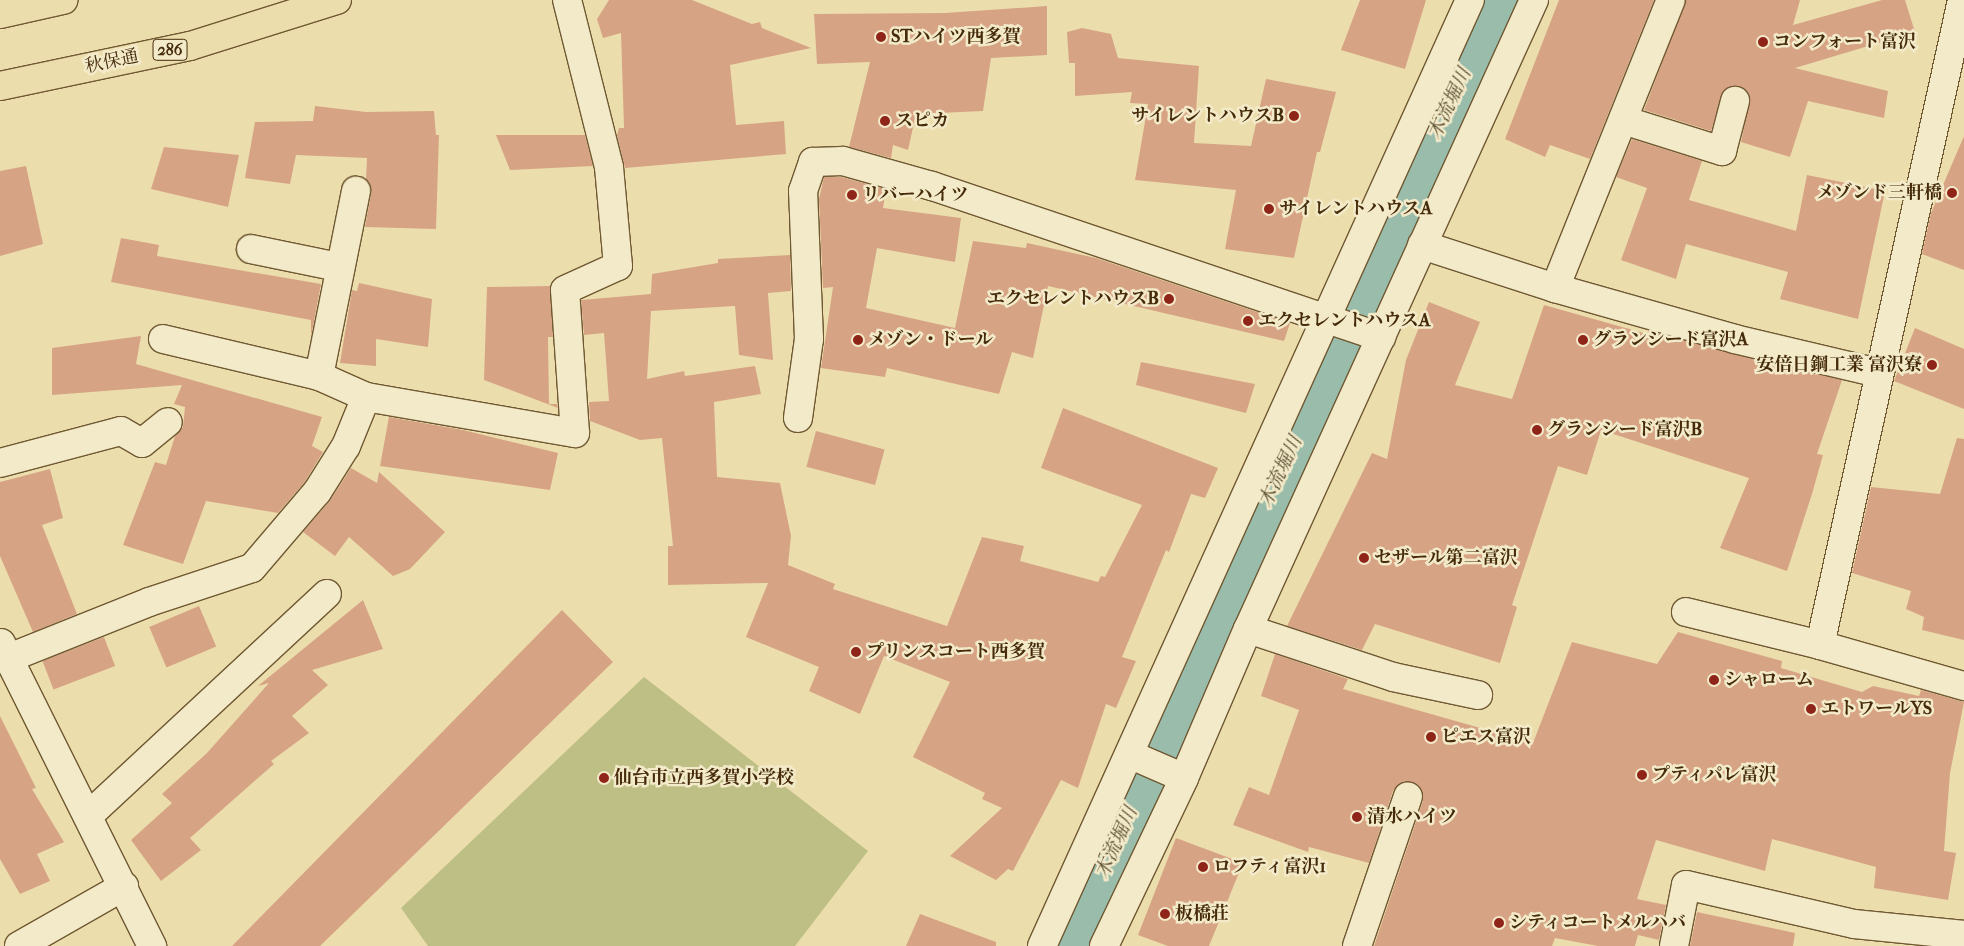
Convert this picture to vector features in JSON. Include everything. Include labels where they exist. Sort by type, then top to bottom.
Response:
[{"type":"highway","points":[[0,14],[63,0]]},
{"type":"highway","name":"秋保通","points":[[0,86],[190,46],[337,0]]},
{"type":"street","points":[[163,338],[318,376],[366,397],[575,432],[565,290],[618,266],[609,167],[567,0]]},
{"type":"street","points":[[1042,946],[1331,318],[1470,0]]},
{"type":"street","points":[[1104,946],[1175,774],[1248,629],[1373,334],[1422,245],[1534,0]]},
{"type":"street","points":[[1555,288],[1671,0]]},
{"type":"street","points":[[1820,645],[1962,0]]},
{"type":"street","points":[[1623,120],[1722,151],[1735,101]]},
{"type":"street","points":[[798,418],[809,339],[804,191],[813,162],[843,161],[932,186],[1331,318],[1373,334]]},
{"type":"street","points":[[318,376],[356,191]]},
{"type":"street","points":[[1422,245],[1555,288],[1735,339],[1879,373]]},
{"type":"street","points":[[251,249],[339,267]]},
{"type":"street","points":[[152,946],[124,886],[4,649],[252,568],[317,492],[346,446],[366,397]]},
{"type":"street","points":[[0,463],[121,431],[142,442],[168,422]]},
{"type":"street","points":[[88,816],[327,594]]},
{"type":"street","points":[[1686,612],[1820,645],[1964,686]]},
{"type":"street","points":[[1248,629],[1393,677],[1478,695]]},
{"type":"street","points":[[1138,758],[1175,774]]},
{"type":"street","points":[[1357,946],[1408,796]]},
{"type":"street","points":[[1674,946],[1686,885],[1854,924],[1964,935]]},
{"type":"street","points":[[19,946],[124,886]]},
{"type":"green space","points":[[644,677],[868,851],[795,946],[428,946],[401,908]]},
{"type":"building","points":[[609,0],[692,0],[752,24],[760,22],[762,28],[811,48],[730,65],[736,125],[784,121],[786,154],[625,168],[617,135],[619,128],[624,128],[621,33],[603,38],[597,19]]},
{"type":"building","points":[[1360,0],[1426,0],[1405,69],[1341,50]]},
{"type":"building","points":[[1559,0],[1654,0],[1590,159],[1550,145],[1545,157],[1505,139]]},
{"type":"building","points":[[1686,0],[1800,0],[1793,25],[1882,0],[1905,0],[1915,32],[1795,68],[1888,91],[1884,118],[1808,101],[1790,157],[1741,142],[1750,97],[1739,86],[1724,90],[1711,131],[1644,110]]},
{"type":"building","points":[[1047,6],[1047,55],[991,58],[983,111],[916,114],[908,150],[893,145],[891,158],[849,147],[870,62],[817,64],[814,14],[945,13]]},
{"type":"building","points":[[1082,28],[1111,34],[1118,58],[1199,66],[1194,143],[1251,146],[1266,79],[1336,92],[1320,152],[1317,152],[1294,258],[1225,249],[1236,190],[1135,180],[1148,104],[1130,103],[1132,92],[1075,96],[1075,63],[1069,63],[1067,32]]},
{"type":"building","points":[[315,106],[366,112],[434,111],[436,135],[439,135],[436,229],[365,227],[371,194],[366,179],[367,158],[296,155],[290,184],[245,178],[255,122],[313,121]]},
{"type":"building","points":[[496,135],[585,135],[593,166],[510,170]]},
{"type":"building","name":"メゾンド三軒橋","points":[[1964,136],[1964,270],[1922,254],[1931,213]]},
{"type":"building","points":[[1632,139],[1702,161],[1689,200],[1796,231],[1807,175],[1885,191],[1858,319],[1780,299],[1788,272],[1686,244],[1676,279],[1621,260],[1647,188],[1616,177]]},
{"type":"building","points":[[164,147],[239,155],[228,207],[151,189]]},
{"type":"building","points":[[26,166],[43,244],[0,256],[0,171]]},
{"type":"building","points":[[824,177],[841,177],[886,189],[883,208],[961,218],[955,262],[877,248],[866,308],[955,328],[973,241],[1026,248],[1027,243],[1096,258],[1290,323],[1284,341],[1048,286],[1033,358],[1012,352],[999,394],[887,368],[885,377],[821,368],[833,287],[823,288],[819,199]]},
{"type":"building","points":[[121,238],[159,245],[157,256],[321,284],[311,337],[311,320],[111,282]]},
{"type":"building","points":[[790,255],[791,291],[768,293],[773,360],[739,355],[735,306],[651,311],[647,379],[684,371],[685,376],[755,366],[761,394],[714,402],[717,477],[780,483],[791,536],[788,565],[835,584],[833,589],[947,626],[982,537],[1024,546],[1020,561],[1098,582],[1101,576],[1105,577],[1142,505],[1041,468],[1063,408],[1218,468],[1205,498],[1191,494],[1169,552],[1166,550],[1122,657],[1136,661],[1116,708],[1106,704],[1078,788],[1061,780],[1013,871],[1008,869],[996,880],[950,856],[1002,808],[982,799],[985,793],[913,757],[950,682],[884,656],[860,714],[809,691],[819,667],[746,637],[768,583],[668,585],[668,546],[673,546],[662,438],[640,440],[590,421],[589,402],[609,401],[604,333],[584,335],[581,300],[651,294],[652,274],[718,263],[718,259]]},
{"type":"building","points":[[359,283],[432,299],[428,347],[376,339],[376,366],[340,363],[352,290],[357,291]]},
{"type":"building","points":[[551,286],[553,337],[548,337],[549,404],[557,404],[558,408],[484,380],[487,287]]},
{"type":"building","points":[[1429,302],[1480,322],[1455,385],[1512,399],[1544,305],[1647,334],[1648,331],[1842,380],[1817,454],[1823,455],[1787,571],[1720,548],[1749,478],[1601,430],[1587,475],[1558,466],[1512,605],[1517,607],[1500,663],[1375,624],[1362,650],[1287,626],[1372,453],[1387,459],[1406,360]]},
{"type":"building","name":"安倍日鋼工業 富沢寮","points":[[1915,328],[1964,349],[1964,409],[1894,381]]},
{"type":"building","points":[[141,336],[136,364],[322,417],[312,446],[323,452],[304,483],[278,513],[206,501],[183,564],[123,545],[155,462],[166,465],[175,436],[183,427],[185,407],[174,404],[182,385],[52,395],[52,348]]},
{"type":"building","points":[[1141,362],[1255,384],[1246,413],[1136,385]]},
{"type":"building","points":[[389,417],[463,430],[558,453],[550,490],[380,466]]},
{"type":"building","points":[[816,431],[885,449],[875,485],[806,467]]},
{"type":"building","points":[[1957,438],[1964,439],[1964,640],[1922,630],[1924,617],[1906,609],[1911,591],[1852,573],[1871,487],[1940,494]]},
{"type":"building","points":[[351,468],[377,483],[379,472],[445,532],[410,569],[393,576],[349,537],[335,556],[303,532],[329,502]]},
{"type":"building","points":[[50,469],[63,518],[42,525],[77,614],[33,632],[0,556],[0,482]]},
{"type":"building","points":[[363,600],[383,649],[312,670],[328,685],[292,716],[309,733],[271,761],[274,764],[190,838],[201,850],[161,881],[131,840],[172,803],[162,794],[207,753],[269,683],[258,686]]},
{"type":"building","points":[[199,606],[216,647],[166,668],[149,627]]},
{"type":"building","points":[[562,610],[613,662],[320,946],[232,946]]},
{"type":"building","points":[[1678,632],[1782,661],[1781,668],[1862,692],[1873,686],[1919,696],[1921,690],[1964,702],[1950,773],[1944,851],[1956,853],[1948,900],[1874,888],[1876,867],[1772,839],[1765,871],[1656,840],[1637,899],[1666,905],[1659,940],[1638,935],[1635,946],[1598,946],[1555,938],[1552,946],[1374,946],[1423,801],[1419,785],[1404,781],[1393,791],[1369,863],[1309,847],[1308,852],[1233,825],[1249,787],[1269,795],[1299,710],[1261,696],[1275,654],[1348,679],[1343,689],[1533,743],[1572,642],[1657,664]]},
{"type":"building","points":[[104,637],[115,666],[53,690],[42,661]]},
{"type":"building","points":[[0,716],[36,788],[32,789],[64,842],[37,854],[50,881],[20,894],[0,859]]},
{"type":"building","points":[[1176,838],[1243,863],[1209,946],[1168,946],[1138,935]]},
{"type":"building","points":[[1697,912],[1795,933],[1793,946],[1690,946]]},
{"type":"building","points":[[920,914],[996,942],[996,946],[906,946]]},
{"type":"waterway","name":"木流堀川","points":[[1068,946],[1091,902],[1253,535],[1497,0]]},
{"type":"place","name":"STハイツ西多賀","points":[[881,37]]},
{"type":"place","name":"コンフォート富沢","points":[[1763,42]]},
{"type":"place","name":"サイレントハウスB","points":[[1294,116]]},
{"type":"place","name":"スピカ","points":[[885,121]]},
{"type":"place","name":"メゾンド三軒橋","points":[[1952,193]]},
{"type":"place","name":"リバーハイツ","points":[[852,195]]},
{"type":"place","name":"サイレントハウスA","points":[[1269,209]]},
{"type":"place","name":"エクセレントハウスB","points":[[1169,299]]},
{"type":"place","name":"エクセレントハウスA","points":[[1248,321]]},
{"type":"place","name":"メゾン・ドール","points":[[858,340]]},
{"type":"place","name":"グランシード富沢A","points":[[1583,340]]},
{"type":"place","name":"安倍日鋼工業 富沢寮","points":[[1932,365]]},
{"type":"place","name":"グランシード富沢B","points":[[1537,430]]},
{"type":"place","name":"セザール第二富沢","points":[[1364,558]]},
{"type":"place","name":"プリンスコート西多賀","points":[[856,652]]},
{"type":"place","name":"シャローム","points":[[1714,680]]},
{"type":"place","name":"エトワールYS","points":[[1811,709]]},
{"type":"place","name":"ピエス富沢","points":[[1431,737]]},
{"type":"place","name":"プティパレ富沢","points":[[1642,775]]},
{"type":"place","name":"仙台市立西多賀小学校","points":[[604,778]]},
{"type":"place","name":"清水ハイツ","points":[[1357,817]]},
{"type":"place","name":"ロフティ富沢1","points":[[1203,867]]},
{"type":"place","name":"板橋荘","points":[[1165,914]]},
{"type":"place","name":"シティコートメルハバ","points":[[1499,923]]}]
